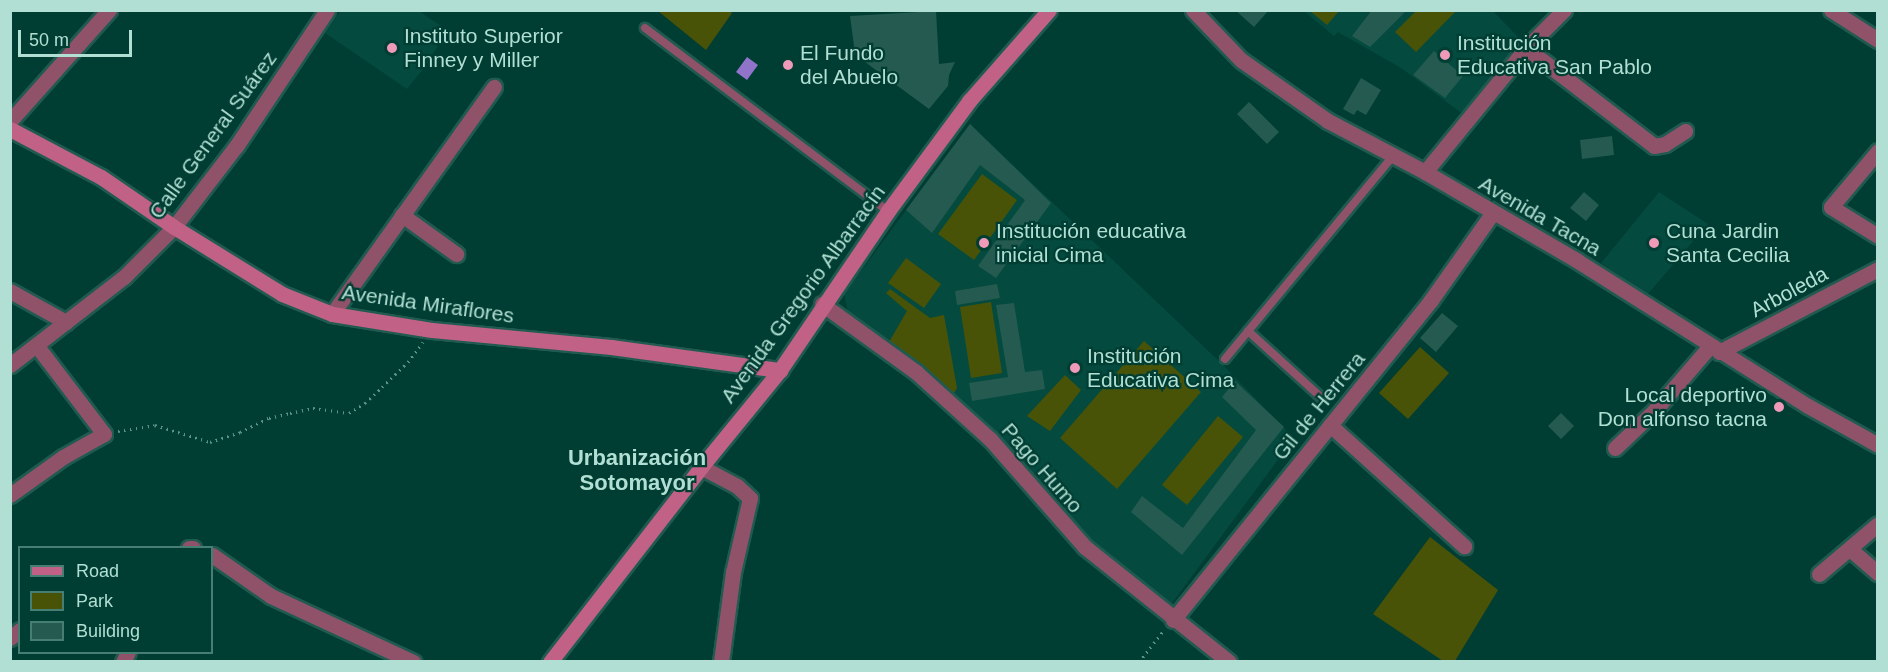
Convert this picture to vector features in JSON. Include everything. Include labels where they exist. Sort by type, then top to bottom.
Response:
[{"type":"street","points":[[10,121],[109,10]]},
{"type":"street","name":"Calle General Suárez","points":[[10,365],[124,277],[174,227],[237,145],[327,10]]},
{"type":"street","name":"Avenida Gregorio Albarracín","points":[[550,662],[701,466],[780,370],[822,304],[969,101],[1049,10]]},
{"type":"street","name":"Avenida Tacna","points":[[1193,10],[1241,60],[1328,121],[1425,172],[1492,214],[1576,260],[1715,349],[1853,433],[1878,445]]},
{"type":"street","points":[[1425,172],[1526,48],[1564,10]]},
{"type":"street","points":[[1831,10],[1878,40]]},
{"type":"street","points":[[1526,48],[1654,146],[1665,144],[1685,131]]},
{"type":"street","points":[[332,314],[494,87]]},
{"type":"street","name":"Avenida Miraflores","points":[[10,129],[101,177],[174,227],[282,294],[332,314],[432,330],[611,347],[780,370]]},
{"type":"street","points":[[1878,151],[1831,207],[1878,236]]},
{"type":"street","name":"Gil de Herrera","points":[[1173,620],[1431,300],[1492,214]]},
{"type":"street","points":[[402,215],[456,254]]},
{"type":"street","name":"Arboleda","points":[[1715,349],[1878,268]]},
{"type":"street","points":[[10,291],[66,322]]},
{"type":"street","name":"Pago Humo","points":[[822,304],[933,388],[990,439],[1084,547],[1173,620],[1229,662]]},
{"type":"street","points":[[10,495],[63,457],[104,434],[37,346]]},
{"type":"street","points":[[1615,448],[1715,349]]},
{"type":"street","points":[[1330,425],[1464,546]]},
{"type":"street","points":[[701,466],[737,486],[750,498],[733,572],[722,662]]},
{"type":"street","points":[[1819,574],[1878,524]]},
{"type":"street","points":[[1850,549],[1878,573]]},
{"type":"street","points":[[213,556],[271,596],[413,662]]},
{"type":"lane","points":[[645,28],[888,211]]},
{"type":"lane","points":[[1226,359],[1393,156]]},
{"type":"lane","points":[[1248,331],[1322,398]]},
{"type":"path","points":[[104,434],[155,425],[194,440],[210,442],[290,413],[313,408],[349,413],[365,403],[408,362],[432,330]]},
{"type":"path","points":[[1139,662],[1173,620]]},
{"type":"shaded area","name":"Instituto Superior Finney y Miller","points":[[341,10],[419,11],[447,30],[428,63],[407,89],[325,33]]},
{"type":"shaded area","name":"Institución Educativa San Pablo","points":[[1304,11],[1493,11],[1523,42],[1464,115],[1401,68],[1338,32],[1334,36]]},
{"type":"shaded area","points":[[747,57],[758,65],[747,80],[736,72]]},
{"type":"shaded area","name":"Institución Educativa Cima","points":[[970,124],[1222,364],[1294,438],[1170,606],[1080,530],[1021,459],[983,419],[929,372],[848,312],[844,294]]},
{"type":"shaded area","name":"Cuna Jardin Santa Cecilia","points":[[1659,192],[1708,224],[1647,295],[1601,263]]},
{"type":"green space","points":[[658,11],[729,11],[732,13],[706,50]]},
{"type":"green space","points":[[1310,11],[1339,11],[1327,25]]},
{"type":"green space","points":[[1416,11],[1456,11],[1416,52],[1395,32]]},
{"type":"green space","points":[[982,174],[1017,200],[974,260],[938,234]]},
{"type":"green space","points":[[906,258],[941,284],[924,308],[888,283]]},
{"type":"green space","points":[[890,289],[930,318],[944,315],[957,388],[954,393],[889,342],[907,311],[886,293]]},
{"type":"green space","points":[[991,302],[1002,373],[971,378],[960,307]]},
{"type":"green space","points":[[1144,341],[1201,392],[1117,489],[1060,438]]},
{"type":"green space","points":[[1420,347],[1449,373],[1408,419],[1379,393]]},
{"type":"green space","points":[[1065,375],[1081,390],[1050,431],[1027,416]]},
{"type":"green space","points":[[1218,416],[1243,437],[1187,505],[1162,485]]},
{"type":"green space","points":[[1430,537],[1498,590],[1455,661],[1443,661],[1373,614]]},
{"type":"building","points":[[1235,10],[1269,10],[1254,27]]},
{"type":"building","points":[[1372,10],[1407,10],[1370,47],[1352,36]]},
{"type":"building","points":[[936,11],[939,64],[955,62],[949,75],[948,86],[929,109],[850,51],[854,46],[850,16]]},
{"type":"building","points":[[1434,51],[1463,76],[1445,98],[1413,75]]},
{"type":"building","points":[[1361,78],[1381,90],[1366,115],[1357,110],[1354,115],[1343,109]]},
{"type":"building","points":[[1249,102],[1279,132],[1267,144],[1237,114]]},
{"type":"building","points":[[970,124],[1051,203],[996,278],[978,266],[1025,200],[980,165],[932,233],[906,210]]},
{"type":"building","points":[[1612,136],[1614,155],[1582,159],[1580,140]]},
{"type":"building","points":[[1584,192],[1599,205],[1586,221],[1570,208]]},
{"type":"building","points":[[997,284],[1000,298],[957,305],[955,291]]},
{"type":"building","points":[[1014,303],[1025,372],[1042,370],[1045,389],[972,401],[969,383],[1008,377],[996,305]]},
{"type":"building","points":[[1442,313],[1458,326],[1436,352],[1420,338]]},
{"type":"building","points":[[1235,381],[1284,427],[1182,555],[1131,512],[1142,496],[1183,528],[1256,430],[1222,397]]},
{"type":"building","points":[[1561,413],[1574,426],[1561,439],[1548,426]]},
{"type":"place","name":"Instituto Superior Finney y Miller","points":[[392,48]]},
{"type":"place","name":"Institución Educativa San Pablo","points":[[1445,55]]},
{"type":"place","name":"El Fundo del Abuelo","points":[[788,65]]},
{"type":"place","name":"Institución educativa inicial Cima","points":[[984,243]]},
{"type":"place","name":"Cuna Jardin Santa Cecilia","points":[[1654,243]]},
{"type":"place","name":"Institución Educativa Cima","points":[[1075,368]]},
{"type":"place","name":"Local deportivo Don alfonso tacna","points":[[1779,407]]},
{"type":"district","name":"Urbanización Sotomayor","points":[[637,470]]}]
